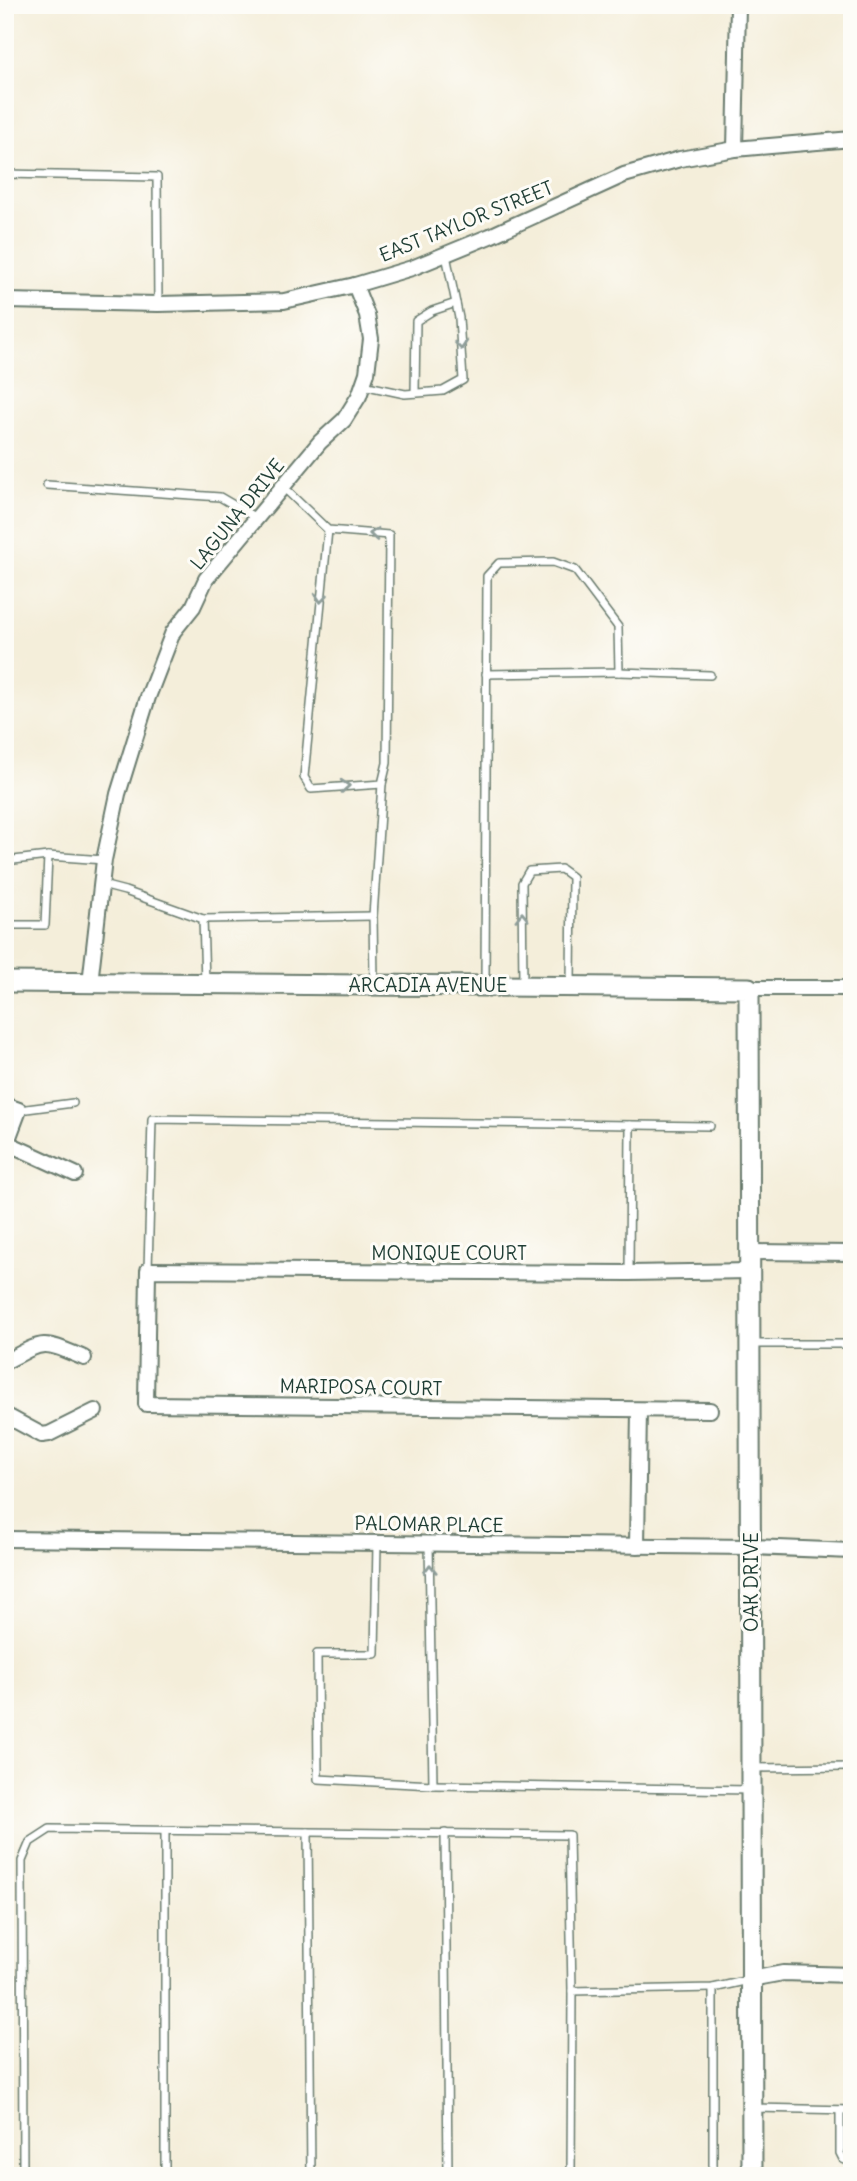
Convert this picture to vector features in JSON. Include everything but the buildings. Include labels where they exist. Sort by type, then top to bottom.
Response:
[{"type":"street","points":[[735,149],[738,5]]},
{"type":"street","name":"EAST TAYLOR STREET","points":[[5,301],[158,304],[284,301],[355,285],[412,268],[624,175],[680,159],[735,149],[852,139]]},
{"type":"street","name":"LAGUNA DRIVE","points":[[90,983],[104,860],[118,794],[148,696],[173,632],[193,607],[206,579],[320,442],[344,421],[359,396],[367,373],[371,339],[367,314],[355,285]]},
{"type":"street","name":"ARCADIA AVENUE","points":[[5,982],[852,988]]},
{"type":"street","name":"OAK DRIVE","points":[[749,988],[752,2176]]},
{"type":"street","points":[[12,1108],[6,1142],[75,1174]]},
{"type":"street","name":"MONIQUE COURT","points":[[148,1270],[629,1273],[852,1253]]},
{"type":"street","name":"MARIPOSA COURT","points":[[148,1270],[146,1404],[710,1410]]},
{"type":"street","points":[[5,1362],[42,1344],[50,1344],[84,1358]]},
{"type":"street","points":[[637,1546],[639,1409]]},
{"type":"street","points":[[5,1415],[42,1435],[95,1411]]},
{"type":"street","name":"PALOMAR PLACE","points":[[5,1539],[852,1550]]},
{"type":"street","points":[[751,1979],[783,1973],[852,1975]]},
{"type":"lane","points":[[5,174],[157,177],[158,304]]},
{"type":"lane","points":[[363,385],[405,394],[443,391],[463,380],[459,318],[446,254]]},
{"type":"lane","points":[[415,393],[416,321],[432,311],[456,303]]},
{"type":"lane","points":[[47,485],[220,498],[257,519]]},
{"type":"lane","points":[[283,487],[328,530],[389,535],[387,763],[382,784],[373,916],[374,985]]},
{"type":"lane","points":[[328,530],[304,778],[311,789],[382,784]]},
{"type":"lane","points":[[485,985],[487,576],[499,563],[553,562],[575,570],[618,627],[619,672]]},
{"type":"lane","points":[[486,674],[619,672],[710,675]]},
{"type":"lane","points":[[5,861],[48,856],[104,860]]},
{"type":"lane","points":[[5,925],[45,925],[48,856]]},
{"type":"lane","points":[[523,986],[522,883],[528,871],[561,869],[572,877],[571,986]]},
{"type":"lane","points":[[101,885],[203,919],[373,916]]},
{"type":"lane","points":[[203,919],[205,983]]},
{"type":"lane","points":[[12,1108],[73,1103]]},
{"type":"lane","points":[[148,1270],[152,1119],[710,1126]]},
{"type":"lane","points":[[629,1273],[630,1125]]},
{"type":"lane","points":[[751,1344],[852,1344]]},
{"type":"lane","points":[[377,1543],[375,1654],[317,1654],[318,1779],[433,1785],[751,1790]]},
{"type":"lane","points":[[429,1544],[433,1785]]},
{"type":"lane","points":[[751,1768],[852,1768]]},
{"type":"lane","points":[[23,2176],[23,1861],[30,1842],[50,1829],[569,1835],[571,2176]]},
{"type":"lane","points":[[165,1831],[165,2176]]},
{"type":"lane","points":[[308,1832],[311,2176]]},
{"type":"lane","points":[[445,1833],[448,2176]]},
{"type":"lane","points":[[572,1991],[713,1987],[751,1979]]},
{"type":"lane","points":[[713,1987],[713,2176]]},
{"type":"lane","points":[[752,2108],[852,2110]]},
{"type":"lane","points":[[840,2110],[840,2153],[843,2159],[852,2163]]}]
